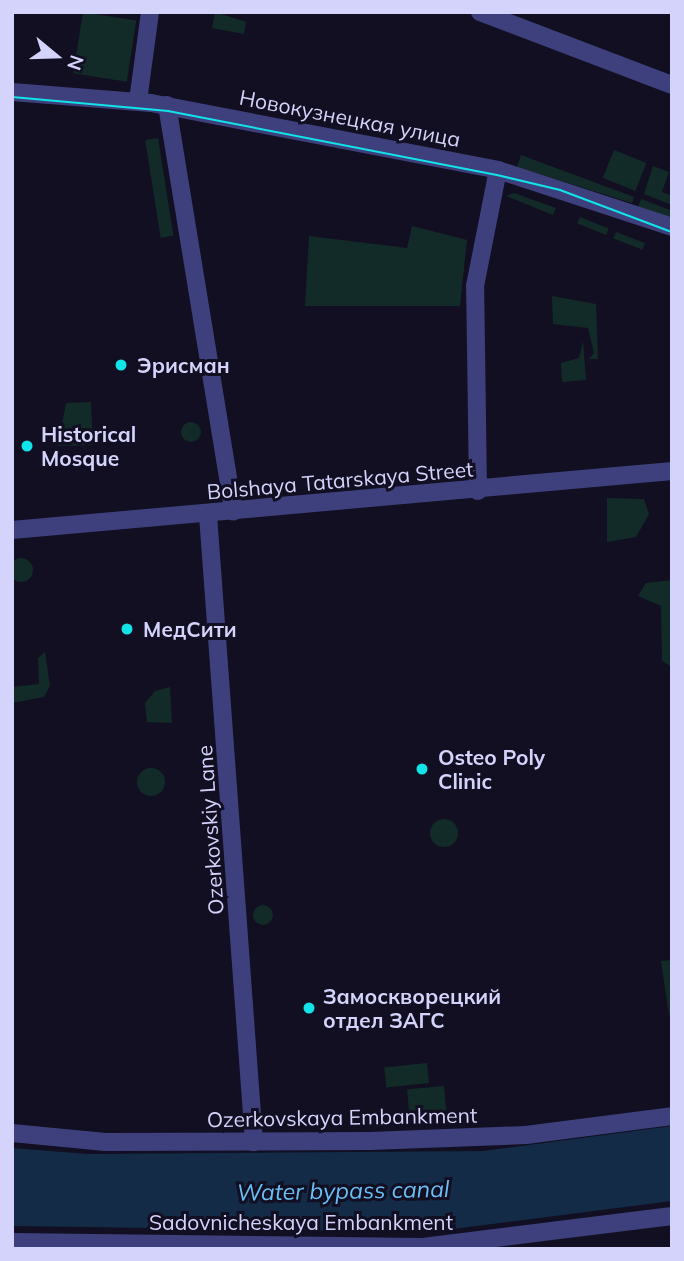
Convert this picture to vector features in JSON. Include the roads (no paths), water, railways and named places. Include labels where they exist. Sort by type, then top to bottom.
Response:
[{"type":"street","points":[[138,101],[150,12]]},
{"type":"street","points":[[480,12],[672,85]]},
{"type":"street","name":"Новокузнецкая улица","points":[[12,92],[167,105],[498,170],[672,227]]},
{"type":"street","points":[[167,105],[234,512]]},
{"type":"street","points":[[478,491],[475,286],[498,170]]},
{"type":"street","name":"Bolshaya Tatarskaya Street","points":[[12,530],[478,491],[672,471]]},
{"type":"street","name":"Ozerkovskiy Lane","points":[[208,515],[254,1142]]},
{"type":"street","name":"Ozerkovskaya Embankment","points":[[12,1133],[106,1142],[254,1142],[526,1135],[672,1116]]},
{"type":"street","name":"Sadovnicheskaya Embankment","points":[[12,1242],[423,1248],[672,1216]]},
{"type":"water","name":"Water bypass canal","points":[[672,1126],[672,1201],[430,1232],[12,1226],[12,1148],[88,1154],[483,1151]]},
{"type":"tram line","points":[[12,97],[168,111],[497,175],[560,190],[672,232]]},
{"type":"place","name":"Эрисман","points":[[121,365]]},
{"type":"place","name":"Historical Mosque","points":[[27,446]]},
{"type":"place","name":"МедСити","points":[[127,629]]},
{"type":"place","name":"Osteo Poly Clinic","points":[[422,769]]},
{"type":"place","name":"Замоскворецкий отдел ЗАГС","points":[[309,1008]]}]
